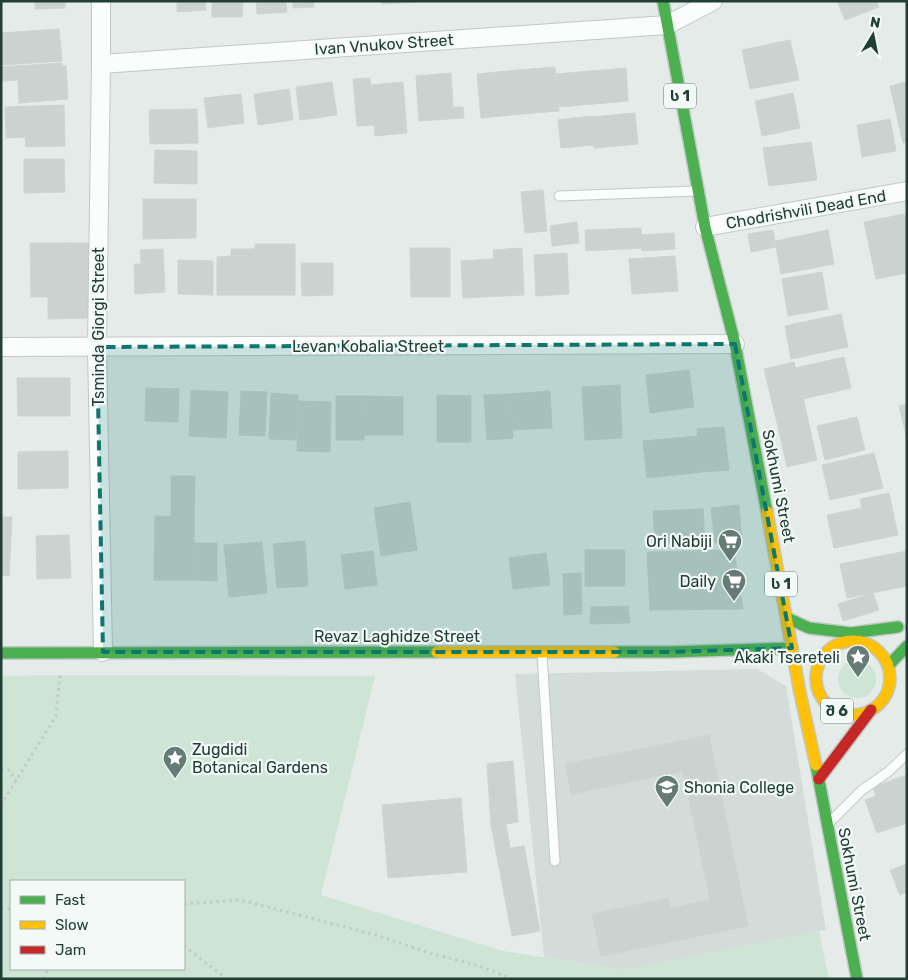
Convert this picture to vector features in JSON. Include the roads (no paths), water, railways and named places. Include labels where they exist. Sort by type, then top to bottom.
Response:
[{"type":"main road","name":"Sokhumi Street","points":[[663,1],[705,227],[736,344],[787,618],[797,648],[800,693],[820,779],[857,979]]},
{"type":"main road","points":[[787,618],[809,628],[851,633],[902,624]]},
{"type":"main road","points":[[821,645],[855,641],[902,624]]},
{"type":"main road","points":[[855,641],[869,644],[881,653],[888,666],[907,646]]},
{"type":"main road","name":"შ 6","points":[[828,705],[819,693],[816,679],[818,664],[827,651],[839,643]]},
{"type":"main road","name":"Revaz Laghidze Street","points":[[1,653],[671,652],[797,648]]},
{"type":"main road","name":"შ 6","points":[[820,779],[870,710],[884,699],[890,683],[888,666]]},
{"type":"main road","name":"შ 6","points":[[800,693],[841,713],[856,715],[870,710]]},
{"type":"street","name":"Tsminda Giorgi Street","points":[[100,1],[101,64],[97,347],[103,652]]},
{"type":"street","points":[[667,25],[713,1]]},
{"type":"street","name":"Ivan Vnukov Street","points":[[101,64],[667,25]]},
{"type":"street","name":"Chodrishvili Dead End","points":[[705,227],[907,191]]},
{"type":"street","name":"Levan Kobalia Street","points":[[1,347],[736,344]]},
{"type":"lane","points":[[559,196],[698,191]]},
{"type":"lane","points":[[542,652],[555,861]]},
{"type":"lane","points":[[828,825],[862,790],[888,772],[907,754]]},
{"type":"place","name":"Ori Nabiji","points":[[730,562]]},
{"type":"place","name":"Daily","points":[[734,602]]},
{"type":"place","name":"Akaki Tsereteli","points":[[858,678]]},
{"type":"place","name":"Zugdidi Botanical Gardens","points":[[175,779]]},
{"type":"place","name":"Shonia College","points":[[667,808]]}]
